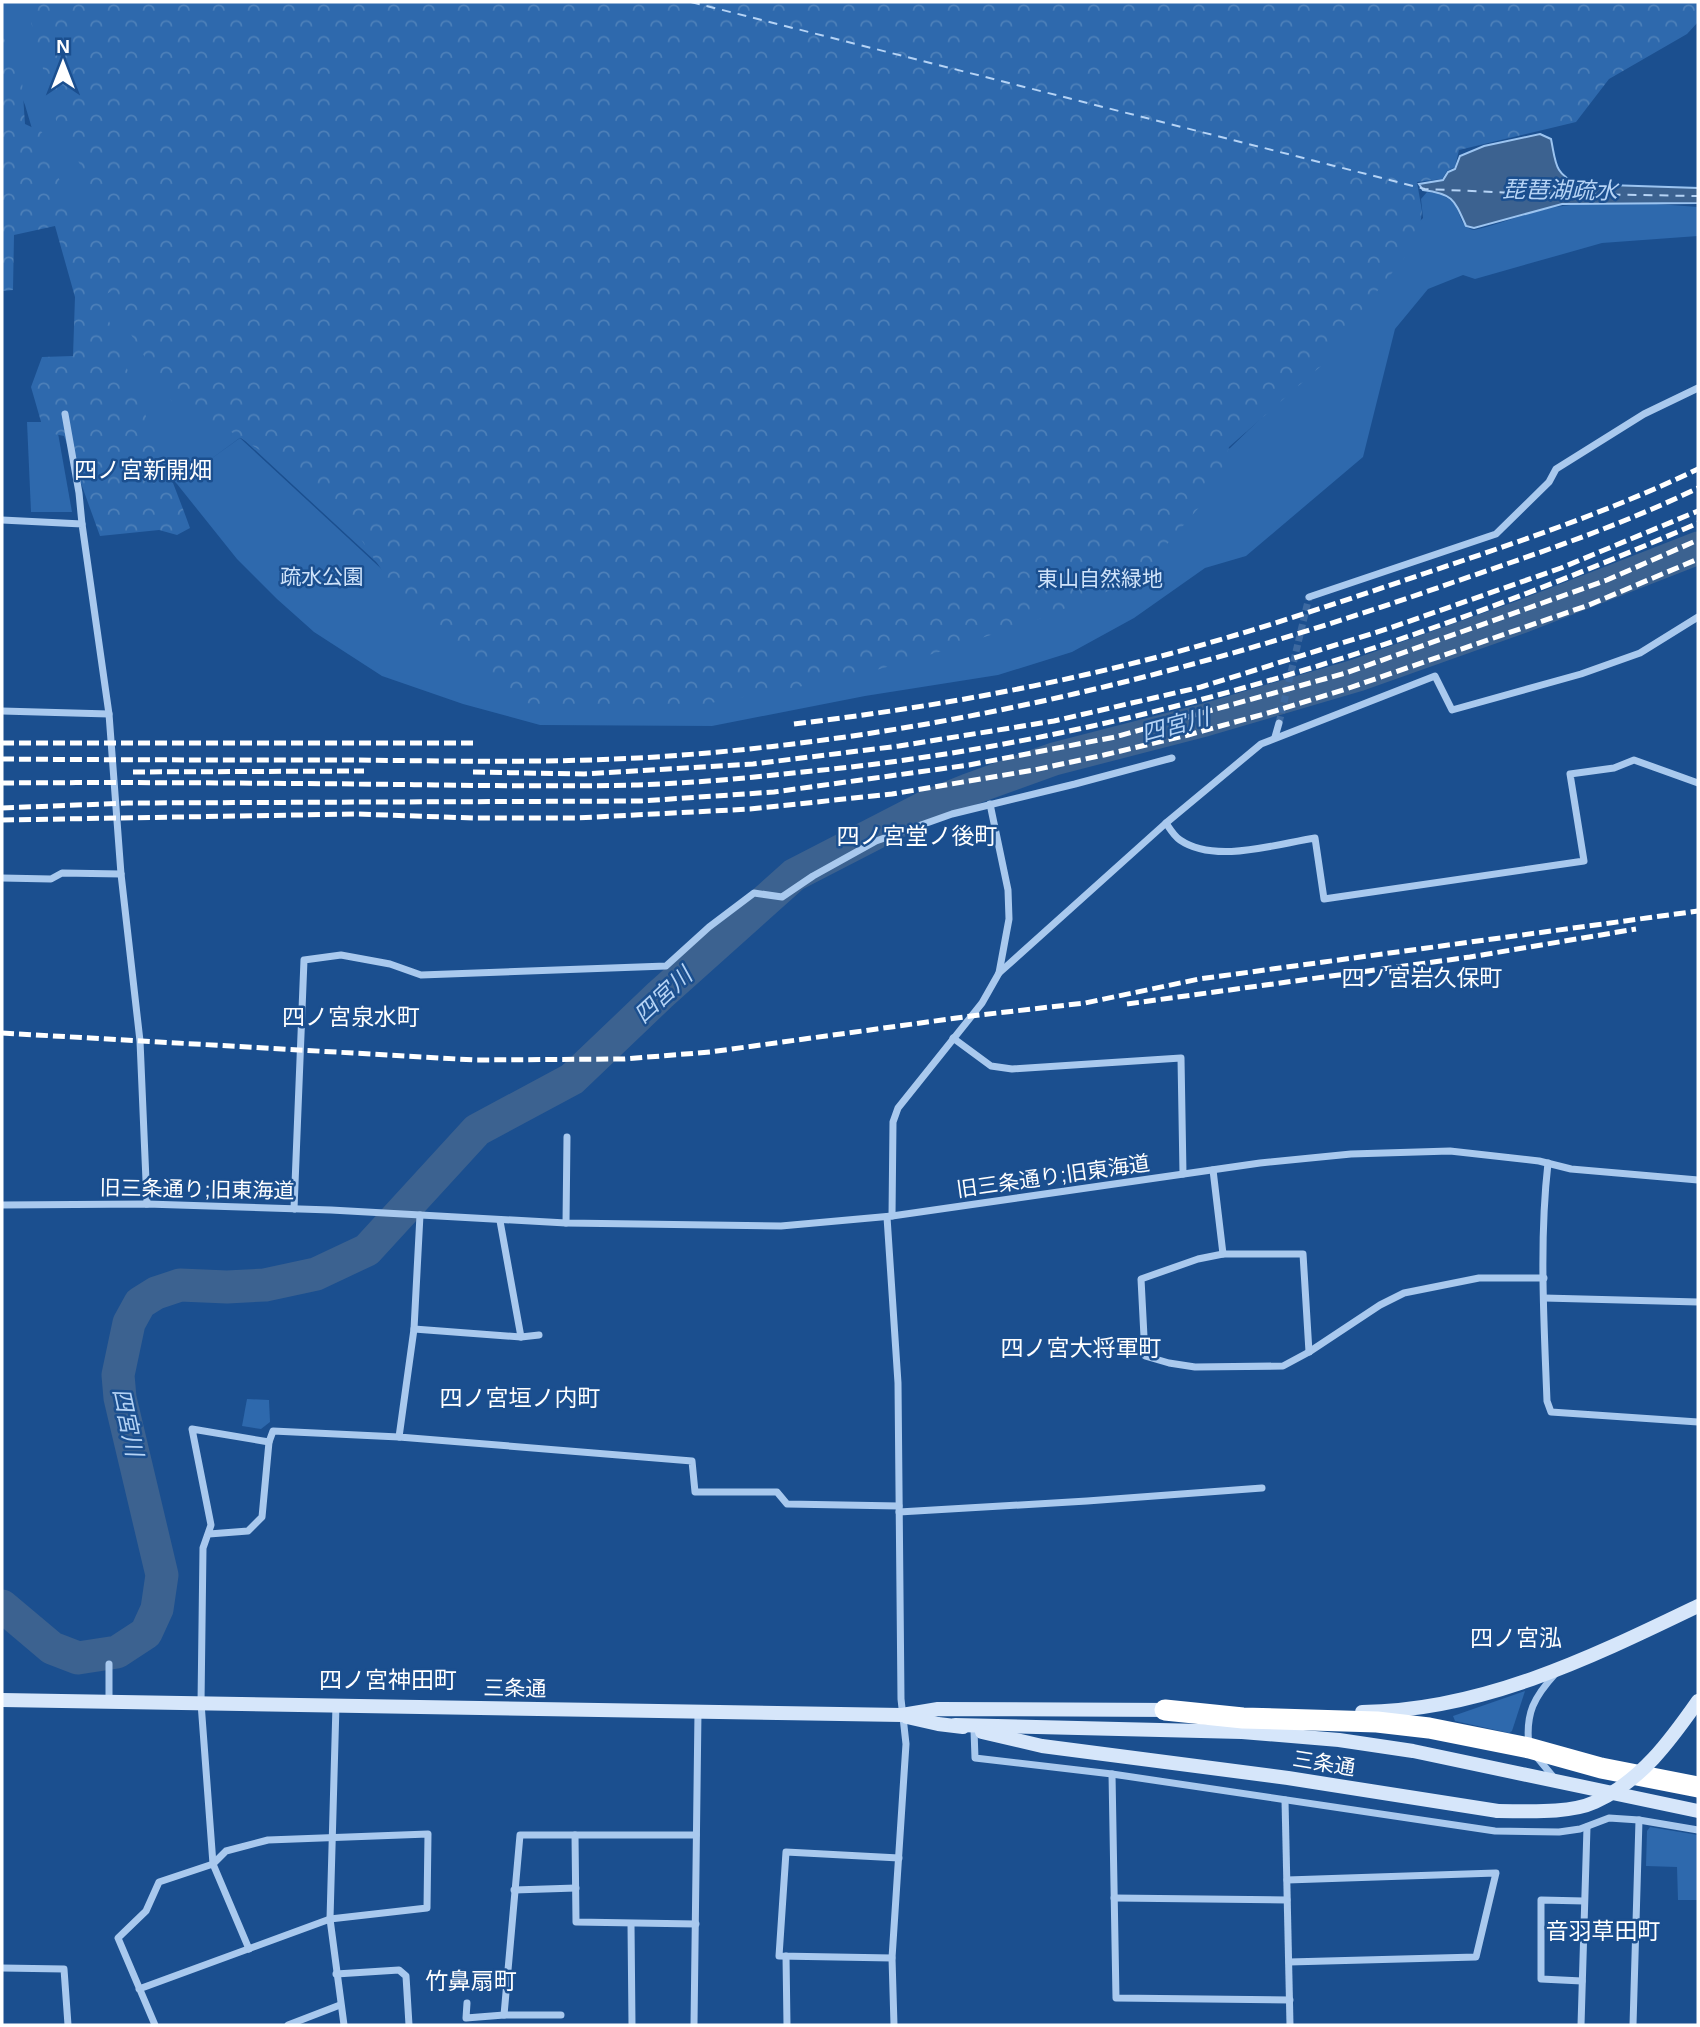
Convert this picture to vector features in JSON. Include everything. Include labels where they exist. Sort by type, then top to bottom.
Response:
[{"type":"highway","points":[[1165,1710],[1243,1718],[1302,1716],[1429,1728],[1529,1748],[1601,1768],[1698,1787]]},
{"type":"main road","points":[[1302,1716],[1393,1712],[1433,1707],[1471,1698],[1559,1670],[1698,1606]]},
{"type":"main road","name":"三条通","points":[[2,1700],[902,1715],[938,1709],[1165,1710]]},
{"type":"main road","name":"三条通","points":[[902,1715],[1042,1746],[1288,1778],[1498,1811],[1558,1810],[1594,1803],[1641,1773],[1668,1744],[1698,1701]]},
{"type":"main road","points":[[955,1725],[1242,1732],[1339,1740],[1413,1751],[1698,1811]]},
{"type":"street","points":[[1309,597],[1496,534],[1549,482],[1556,469],[1644,414],[1698,387]]},
{"type":"street","points":[[65,414],[79,493],[109,714],[121,874],[140,1041],[147,1204]]},
{"type":"street","points":[[2,520],[82,524]]},
{"type":"street","points":[[894,2025],[892,1958],[906,1744],[902,1715],[898,1375],[890,1217],[892,1122],[898,1108],[982,1003],[999,973],[1166,823],[1261,744],[1435,676],[1452,710],[1581,674],[1640,653],[1698,617]]},
{"type":"street","points":[[2,711],[109,714]]},
{"type":"street","points":[[1275,737],[1279,723]]},
{"type":"street","points":[[294,1209],[304,960],[341,955],[390,964],[421,975],[666,966],[709,927],[754,893],[782,897],[813,876],[876,841],[952,814],[1075,785],[1172,758]]},
{"type":"street","points":[[1166,823],[1181,841],[1206,851],[1229,852],[1315,838],[1324,899],[1584,861],[1570,774],[1614,768],[1634,760],[1698,783]]},
{"type":"street","points":[[990,804],[1008,900],[1009,919],[999,973]]},
{"type":"street","points":[[2,878],[51,878],[62,873],[121,874]]},
{"type":"street","points":[[953,1038],[991,1066],[1012,1069],[1181,1058],[1183,1174]]},
{"type":"street","points":[[566,1223],[567,1137]]},
{"type":"street","name":"旧三条通り;旧東海道","points":[[2,1205],[147,1204],[391,1213],[500,1221],[781,1226],[890,1217],[1260,1163],[1351,1154],[1450,1151],[1548,1163],[1571,1169],[1698,1180]]},
{"type":"street","points":[[1548,1163],[1543,1205],[1544,1298],[1547,1401],[1551,1412],[1698,1422]]},
{"type":"street","points":[[1213,1170],[1223,1254]]},
{"type":"street","points":[[400,1437],[414,1329],[420,1215]]},
{"type":"street","points":[[500,1221],[522,1337]]},
{"type":"street","points":[[1309,1352],[1303,1254],[1223,1254],[1198,1259],[1141,1279],[1145,1356],[1195,1367],[1283,1366],[1309,1352],[1380,1305],[1404,1293],[1479,1278],[1544,1278]]},
{"type":"street","points":[[1544,1298],[1698,1302]]},
{"type":"street","points":[[414,1329],[522,1337],[539,1335]]},
{"type":"street","points":[[249,1949],[213,1864],[201,1703],[203,1548],[211,1525],[192,1429],[269,1442]]},
{"type":"street","points":[[209,1534],[248,1531],[262,1517],[269,1442],[273,1431],[400,1437],[692,1461],[695,1492],[777,1492],[787,1504],[899,1509],[1087,1502],[1262,1488]]},
{"type":"street","points":[[109,1664],[109,1702]]},
{"type":"street","points":[[1556,1780],[1529,1748],[1527,1729],[1531,1708],[1543,1688],[1559,1670]]},
{"type":"street","points":[[336,1706],[330,1919],[344,2025]]},
{"type":"street","points":[[694,2025],[698,1712]]},
{"type":"street","points":[[974,1730],[975,1758],[1112,1774],[1495,1831],[1559,1832],[1587,1827],[1609,1818],[1698,1830]]},
{"type":"street","points":[[1112,1774],[1116,1998],[1290,2000]]},
{"type":"street","points":[[1285,1800],[1290,2025]]},
{"type":"street","points":[[1633,2025],[1639,1820]]},
{"type":"street","points":[[1581,2025],[1587,1827]]},
{"type":"street","points":[[139,1989],[330,1919],[428,1908],[428,1833],[268,1840],[226,1851],[213,1864],[159,1882],[146,1911],[118,1938],[139,1989],[155,2025]]},
{"type":"street","points":[[504,2015],[520,1835],[696,1835]]},
{"type":"street","points":[[575,1835],[576,1922],[696,1924]]},
{"type":"street","points":[[892,1958],[779,1956],[786,1852],[899,1858]]},
{"type":"street","points":[[1287,1880],[1496,1873],[1476,1957],[1289,1962]]},
{"type":"street","points":[[514,1890],[576,1888]]},
{"type":"street","points":[[1114,1898],[1287,1900]]},
{"type":"street","points":[[1582,1981],[1541,1979],[1541,1900],[1584,1901]]},
{"type":"street","points":[[631,1924],[632,2025]]},
{"type":"street","points":[[786,1956],[787,2025]]},
{"type":"street","points":[[2,1968],[64,1969],[68,2025]]},
{"type":"street","points":[[337,1974],[399,1970],[406,1976],[410,2025]]},
{"type":"street","points":[[467,2003],[466,2018],[561,2015]]},
{"type":"street","points":[[288,2025],[340,2005]]},
{"type":"green space","points":[[2,2],[41,2],[1069,536],[1230,448],[1316,365],[1379,261],[1423,218],[1421,199],[1427,192],[1449,199],[1455,205],[1463,223],[1474,230],[1552,208],[1579,204],[1630,203],[1698,207],[1698,236],[1602,243],[1475,279],[1463,275],[1428,289],[1395,329],[1363,457],[1246,556],[1205,568],[1134,618],[1072,652],[998,675],[865,696],[712,726],[540,725],[463,704],[382,676],[314,632],[237,559],[157,463],[60,224],[25,105],[2,50]],"holes":[[[241,437],[415,598],[240,438],[204,464]]]},
{"type":"green space","name":"東山自然緑地","points":[[26,2],[1698,2],[1698,22],[1687,34],[1609,79],[1576,122],[1459,150],[1455,167],[1447,171],[1442,179],[1417,182],[1422,211],[1418,241],[1357,316],[1329,359],[1229,447],[1216,488],[1161,551],[1154,573],[1036,620],[852,677],[672,710],[593,711],[525,703],[438,631],[394,588],[352,526],[286,467],[225,428],[176,408],[127,328],[110,292],[101,298],[190,528],[177,535],[159,530],[100,536],[64,436],[44,432],[31,387],[42,357],[73,356],[75,297],[55,226],[14,235],[13,290],[2,291],[2,34],[22,80],[25,124],[42,132],[73,217],[86,215],[85,174],[56,120]]},
{"type":"green space","points":[[27,422],[56,422],[72,512],[31,512]]},
{"type":"green space","points":[[247,1399],[269,1400],[270,1422],[261,1429],[242,1426]]},
{"type":"green space","points":[[1525,1691],[1509,1733],[1455,1721],[1453,1716]]},
{"type":"green space","points":[[1650,1827],[1698,1835],[1698,1900],[1678,1900],[1677,1867],[1646,1866],[1647,1831]]},
{"type":"water","name":"琵琶湖疏水","points":[[1540,134],[1551,139],[1560,172],[1578,184],[1698,188],[1698,203],[1562,204],[1474,228],[1466,226],[1451,199],[1423,190],[1419,184],[1443,180],[1448,172],[1455,169],[1460,156],[1484,146]]},
{"type":"waterway","name":"四宮川","points":[[2,1606],[52,1648],[78,1658],[117,1652],[146,1633],[157,1609],[162,1575],[120,1398],[118,1375],[129,1323],[140,1303],[156,1293],[180,1285],[265,1285],[316,1274],[367,1250],[477,1130],[572,1079],[660,995],[794,875],[926,807],[968,790],[1054,759],[1205,720],[1358,675],[1524,616],[1698,548]]},
{"type":"ferry route","points":[[691,2],[1425,189],[1698,196]]},
{"type":"tunnel","points":[[1279,723],[1309,597]]},
{"type":"railway","points":[[794,724],[936,704],[1030,687],[1201,645],[1530,538],[1632,499],[1698,469]]},
{"type":"railway","points":[[2,759],[566,761],[742,750],[846,737],[950,720],[1052,699],[1255,646],[1355,616],[1547,550],[1638,515],[1698,488]]},
{"type":"railway","points":[[473,772],[584,774],[753,764],[899,746],[1054,721],[1201,687],[1390,628],[1561,568],[1698,511]]},
{"type":"railway","points":[[2,783],[638,785],[700,782],[919,758],[1034,738],[1148,713],[1260,683],[1372,649],[1482,610],[1698,523]]},
{"type":"railway","points":[[2,808],[128,803],[641,801],[774,792],[969,765],[1115,737],[1346,673],[1607,580],[1698,540]]},
{"type":"railway","points":[[2,820],[356,814],[576,818],[750,809],[892,794],[1104,755],[1275,711],[1589,605],[1698,559]]},
{"type":"railway","points":[[2,743],[478,743]]},
{"type":"railway","points":[[133,772],[364,771]]},
{"type":"railway","points":[[2,1033],[475,1060],[624,1059],[710,1052],[1085,1003],[1199,979],[1698,911]]},
{"type":"railway","points":[[1127,1004],[1470,957],[1636,929]]},
{"type":"district","name":"四ノ宮新開畑","points":[[143,470]]},
{"type":"district","name":"四ノ宮堂ノ後町","points":[[917,836]]},
{"type":"district","name":"四ノ宮岩久保町","points":[[1422,978]]},
{"type":"district","name":"四ノ宮泉水町","points":[[351,1017]]},
{"type":"district","name":"四ノ宮大将軍町","points":[[1081,1348]]},
{"type":"district","name":"四ノ宮垣ノ内町","points":[[520,1398]]},
{"type":"district","name":"四ノ宮泓","points":[[1516,1638]]},
{"type":"district","name":"四ノ宮神田町","points":[[388,1680]]},
{"type":"district","name":"音羽草田町","points":[[1603,1931]]},
{"type":"district","name":"竹鼻扇町","points":[[471,1981]]},
{"type":"park label","name":"疏水公園","points":[[322,576]]}]
